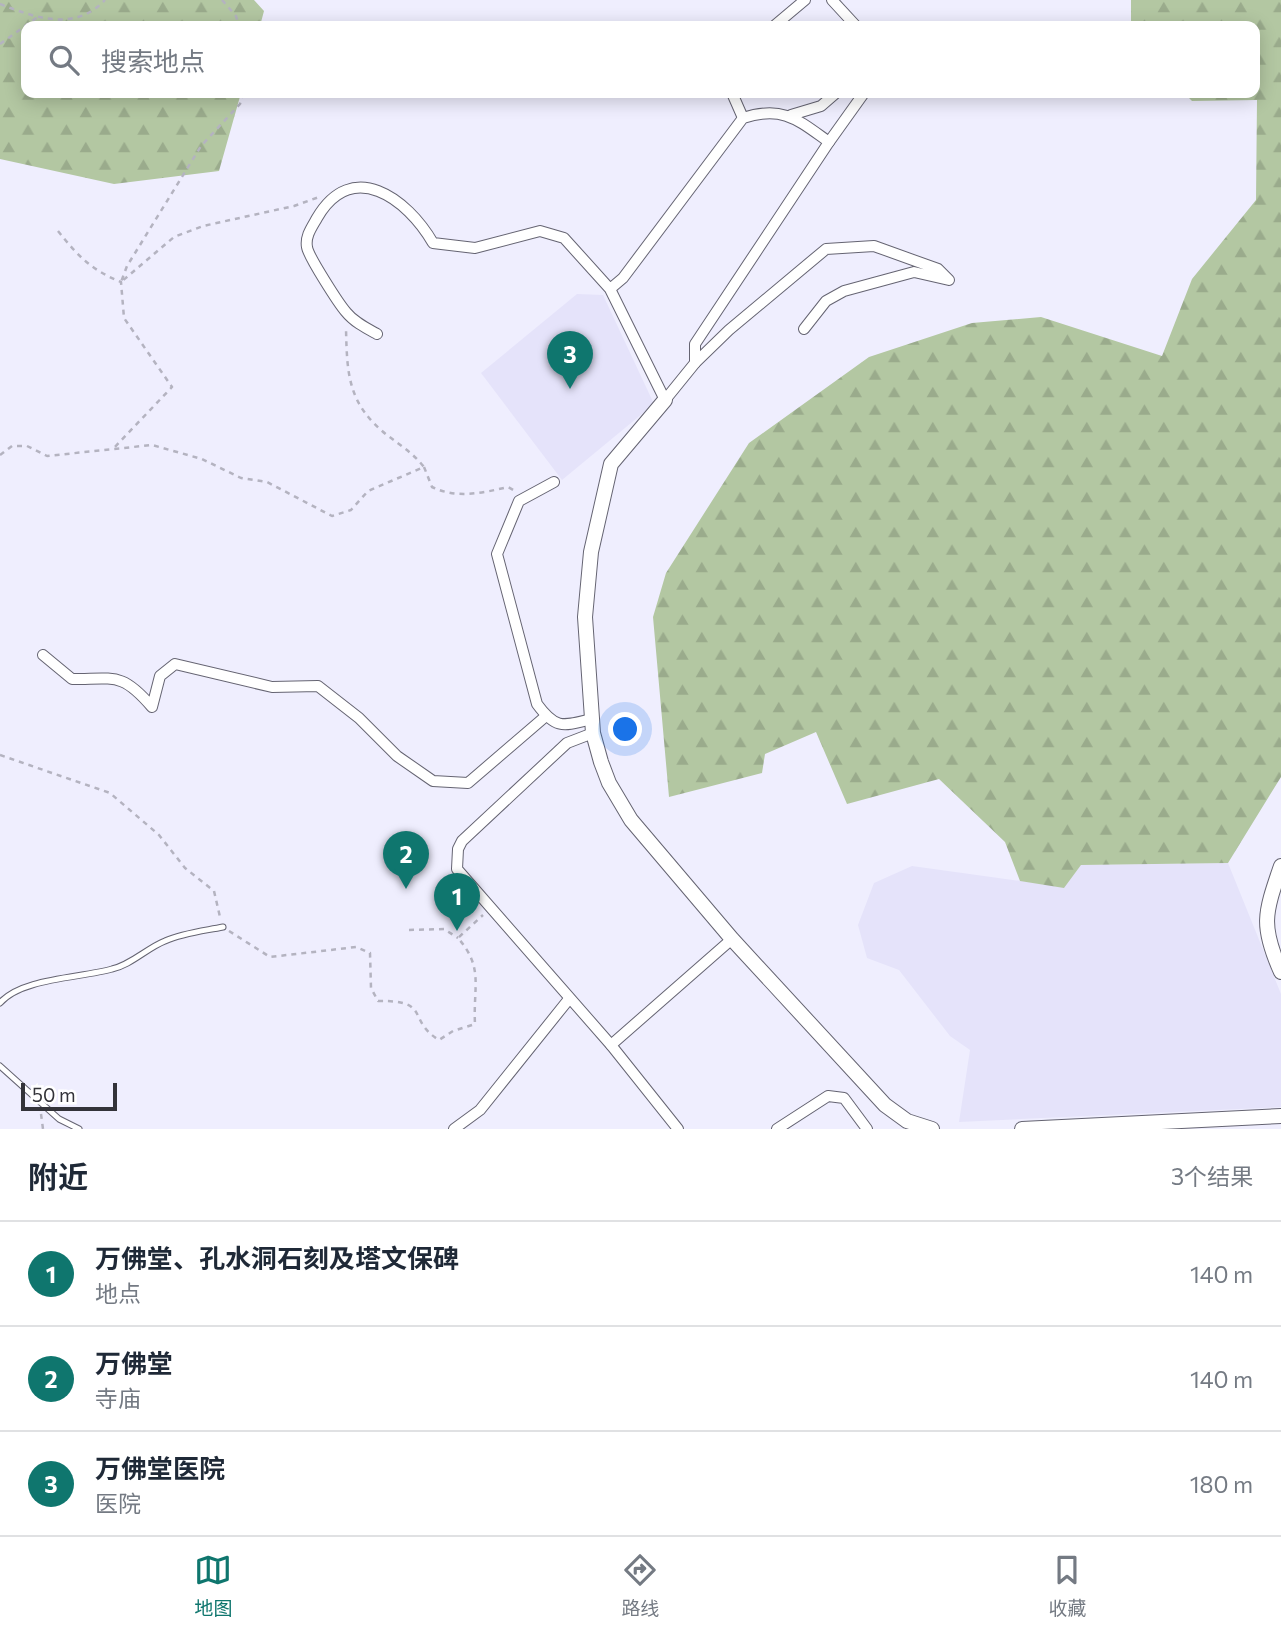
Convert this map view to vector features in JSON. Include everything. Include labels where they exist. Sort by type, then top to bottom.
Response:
[{"type":"street","points":[[780,21],[805,0]]},
{"type":"street","points":[[832,0],[851,21]]},
{"type":"street","points":[[734,98],[743,118]]},
{"type":"street","points":[[610,289],[623,278],[743,118],[762,112],[790,115],[821,106],[830,98]]},
{"type":"street","points":[[695,363],[695,344],[860,98]]},
{"type":"street","points":[[790,115],[829,142]]},
{"type":"street","points":[[377,334],[346,313],[307,248],[307,234],[327,201],[356,185],[383,191],[423,226],[433,243],[475,248],[540,231],[564,238],[610,289],[665,400]]},
{"type":"street","points":[[804,329],[826,301],[844,291],[914,272],[949,280],[937,269],[874,246],[826,248],[729,330],[695,363],[611,464],[586,585],[585,617],[593,726],[609,783],[631,820],[732,939],[885,1105],[907,1121],[932,1129]]},
{"type":"street","points":[[554,482],[519,501],[497,554],[532,690],[546,716],[564,726],[593,726]]},
{"type":"street","points":[[43,655],[72,678],[118,677],[137,689],[152,707],[160,676],[175,664],[272,687],[318,686],[359,718],[397,756],[433,781],[468,783],[546,716]]},
{"type":"street","points":[[593,726],[567,743],[462,841],[458,849],[457,869],[489,909],[611,1045],[678,1129]]},
{"type":"street","points":[[1281,866],[1267,909],[1267,940],[1281,972]]},
{"type":"street","points":[[611,1045],[732,939]]},
{"type":"street","points":[[454,1129],[480,1110],[569,999]]},
{"type":"street","points":[[777,1129],[828,1096],[844,1098],[867,1129]]},
{"type":"street","points":[[1023,1129],[1281,1116]]},
{"type":"lane","points":[[0,1003],[7,995],[30,986],[115,969],[171,938],[223,927]]},
{"type":"lane","points":[[0,1066],[59,1119],[79,1129]]},
{"type":"path","points":[[64,21],[98,7],[105,0]]},
{"type":"path","points":[[222,0],[238,21]]},
{"type":"path","points":[[0,4],[58,21]]},
{"type":"path","points":[[32,21],[39,16]]},
{"type":"path","points":[[0,44],[21,29]]},
{"type":"path","points":[[112,450],[172,387],[124,318],[121,282],[127,266],[201,146],[240,104],[242,98]]},
{"type":"path","points":[[121,282],[174,237],[203,226],[294,206],[316,196],[327,201]]},
{"type":"path","points":[[58,231],[79,257],[96,272],[121,282]]},
{"type":"path","points":[[346,313],[352,395],[366,416],[412,452],[424,467],[432,487],[461,495],[508,487],[515,490],[519,501]]},
{"type":"path","points":[[0,455],[12,446],[27,446],[47,456],[152,445],[202,459],[241,478],[267,482],[332,516],[351,510],[368,491],[424,467]]},
{"type":"path","points":[[0,755],[110,793],[159,835],[185,867],[214,891],[223,927],[270,957],[356,947],[370,953],[371,988],[378,1001],[404,1000],[414,1007],[429,1034],[439,1040],[453,1031],[475,1024],[473,993],[476,965],[472,954],[458,938],[444,929],[409,930]]},
{"type":"path","points":[[458,938],[489,909]]},
{"type":"shaded area","points":[[577,294],[603,295],[654,404],[562,480],[481,373]]},
{"type":"shaded area","points":[[1228,863],[1281,994],[1281,1107],[959,1122],[970,1050],[950,1036],[899,970],[867,958],[858,925],[874,883],[912,866],[1064,887],[1081,865]]},
{"type":"green space","points":[[0,0],[254,0],[264,11],[261,21],[21,21],[21,98],[240,98],[219,171],[114,184],[0,159]]},
{"type":"green space","points":[[1131,0],[1281,0],[1281,777],[1228,863],[1081,865],[1064,888],[1020,881],[1005,842],[939,779],[847,804],[816,732],[765,754],[762,773],[669,797],[653,617],[666,573],[749,443],[869,357],[972,323],[1041,317],[1162,356],[1192,279],[1256,200],[1257,100],[1192,101],[1189,98],[1260,98],[1260,21],[1131,21]]},
{"type":"place","name":"万佛堂医院","points":[[570,389]]},
{"type":"place","name":"万佛堂","points":[[406,889]]},
{"type":"place","name":"万佛堂、孔水洞石刻及塔文保碑","points":[[457,931]]}]
